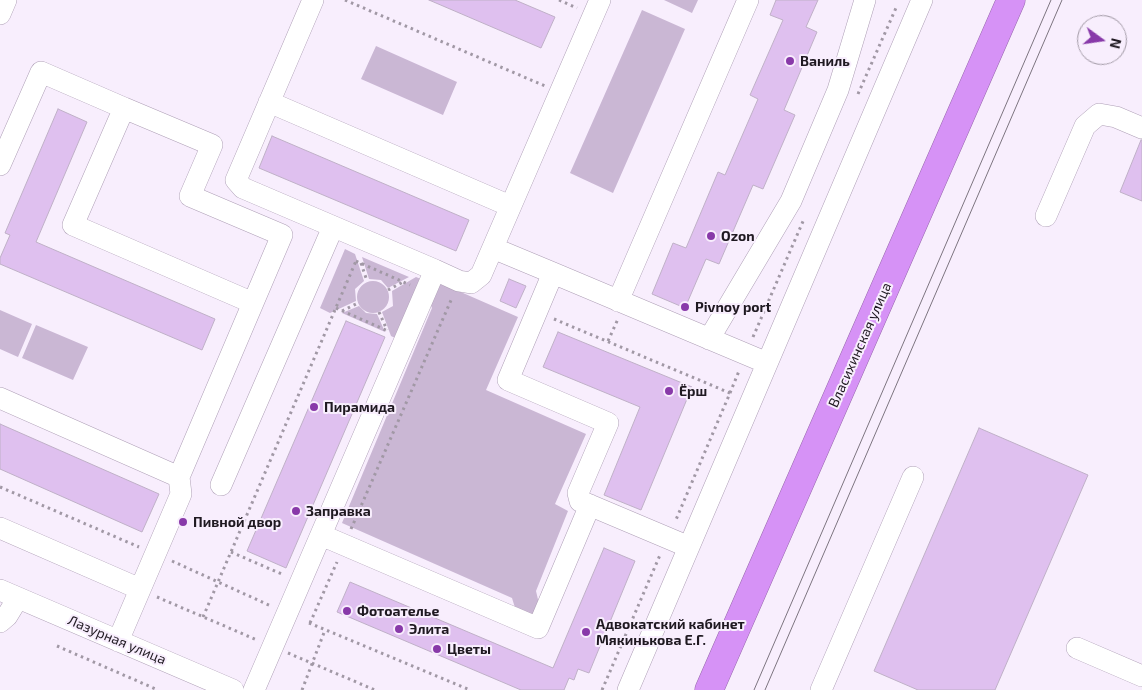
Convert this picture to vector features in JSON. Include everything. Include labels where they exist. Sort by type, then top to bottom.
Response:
[{"type":"highway","name":"Власихинская улица","points":[[709,690],[1011,0]]},
{"type":"street","points":[[0,14],[6,0]]},
{"type":"street","points":[[313,0],[236,180],[243,188],[459,281],[471,283],[481,275],[493,248],[591,3]]},
{"type":"street","points":[[618,300],[748,0]]},
{"type":"street","points":[[709,339],[791,202],[838,90],[865,0]]},
{"type":"street","points":[[628,690],[922,0]]},
{"type":"street","points":[[0,164],[41,72],[212,145],[190,196],[282,235],[179,477],[181,494],[118,641]]},
{"type":"street","points":[[269,102],[510,206]]},
{"type":"street","points":[[124,108],[73,225],[253,303]]},
{"type":"street","points":[[1046,216],[1086,126],[1099,114],[1116,117],[1142,128]]},
{"type":"street","points":[[221,485],[333,227]]},
{"type":"street","points":[[493,248],[767,363]]},
{"type":"street","points":[[254,690],[435,270]]},
{"type":"street","points":[[553,273],[508,380],[608,423],[578,493],[580,501],[689,547]]},
{"type":"street","points":[[0,398],[179,477]]},
{"type":"street","points":[[821,690],[913,478]]},
{"type":"street","points":[[321,535],[538,628],[590,505]]},
{"type":"street","points":[[0,528],[140,589]]},
{"type":"street","points":[[0,622],[7,616],[9,594]]},
{"type":"street","name":"Лазурная улица","points":[[9,594],[233,690]]},
{"type":"street","points":[[1076,648],[1142,676]]},
{"type":"path","points":[[345,0],[548,87]]},
{"type":"path","points":[[559,0],[591,3]]},
{"type":"path","points":[[203,617],[356,261]]},
{"type":"path","points":[[361,263],[367,281]]},
{"type":"path","points":[[310,623],[459,281]]},
{"type":"path","points":[[388,290],[404,282]]},
{"type":"path","points":[[342,311],[358,303]]},
{"type":"path","points":[[336,308],[392,333]]},
{"type":"path","points":[[379,312],[387,330]]},
{"type":"path","points":[[551,327],[555,318],[730,393],[602,690]]},
{"type":"path","points":[[0,487],[156,554],[325,630],[470,690]]},
{"type":"path","points":[[231,552],[292,578]]},
{"type":"path","points":[[302,690],[325,630]]},
{"type":"path","points":[[57,646],[158,690]]},
{"type":"shaded area","points":[[664,0],[698,0],[692,13]]},
{"type":"shaded area","points":[[642,10],[685,29],[613,193],[570,173]]},
{"type":"shaded area","points":[[376,46],[457,82],[443,115],[361,79]]},
{"type":"shaded area","points":[[345,249],[355,254],[364,281],[355,289],[356,301],[330,313],[320,308]]},
{"type":"shaded area","points":[[362,257],[409,277],[388,288],[381,280],[369,279]]},
{"type":"shaded area","points":[[416,277],[421,279],[395,338],[391,336],[382,312],[393,306],[392,291]]},
{"type":"shaded area","points":[[373,281],[384,286],[389,297],[384,308],[373,313],[362,308],[357,297],[362,286]]},
{"type":"shaded area","points":[[436,284],[447,286],[518,317],[486,390],[586,434],[555,504],[568,511],[536,591],[540,608],[529,616],[516,611],[512,598],[342,523],[432,308],[429,301]]},
{"type":"shaded area","points":[[359,306],[366,313],[377,314],[385,332],[342,313]]},
{"type":"shaded area","points":[[0,310],[32,324],[18,357],[0,349]]},
{"type":"shaded area","points":[[36,325],[88,347],[73,380],[22,358]]},
{"type":"building","points":[[429,0],[515,0],[555,17],[541,48]]},
{"type":"building","points":[[776,0],[818,0],[806,27],[817,32],[784,110],[795,115],[763,189],[753,185],[719,264],[706,259],[685,308],[652,294],[673,243],[686,248],[718,172],[725,175],[758,99],[750,95],[783,20],[770,15]]},
{"type":"building","points":[[58,109],[87,122],[36,242],[215,319],[202,350],[0,264],[0,258],[10,235],[5,233]]},
{"type":"building","points":[[272,136],[469,220],[456,251],[259,168]]},
{"type":"building","points":[[1142,140],[1142,201],[1120,192]]},
{"type":"building","points":[[509,279],[526,286],[516,308],[500,301]]},
{"type":"building","points":[[346,321],[385,337],[286,568],[247,551]]},
{"type":"building","points":[[558,332],[692,387],[641,510],[604,495],[640,407],[543,367]]},
{"type":"building","points":[[0,424],[159,494],[142,532],[0,469]]},
{"type":"building","points":[[979,428],[1088,475],[995,690],[918,690],[874,671]]},
{"type":"building","points":[[604,548],[635,561],[589,673],[578,669],[574,680],[569,678],[564,690],[521,690],[337,612],[350,582],[553,668]]},
{"type":"tram line","points":[[754,690],[1051,0]]},
{"type":"tram line","points":[[765,690],[1062,0]]},
{"type":"place","name":"Ваниль","points":[[790,61]]},
{"type":"place","name":"Ozon","points":[[711,236]]},
{"type":"place","name":"Pivnoy port","points":[[685,307]]},
{"type":"place","name":"Ёрш","points":[[669,391]]},
{"type":"place","name":"Пирамида","points":[[314,407]]},
{"type":"place","name":"Заправка","points":[[296,511]]},
{"type":"place","name":"Пивной двор","points":[[183,522]]},
{"type":"place","name":"Фотоателье","points":[[347,611]]},
{"type":"place","name":"Элита","points":[[399,629]]},
{"type":"place","name":"Адвокатский кабинет Мякинькова Е.Г.","points":[[586,632]]},
{"type":"place","name":"Цветы","points":[[437,649]]}]
